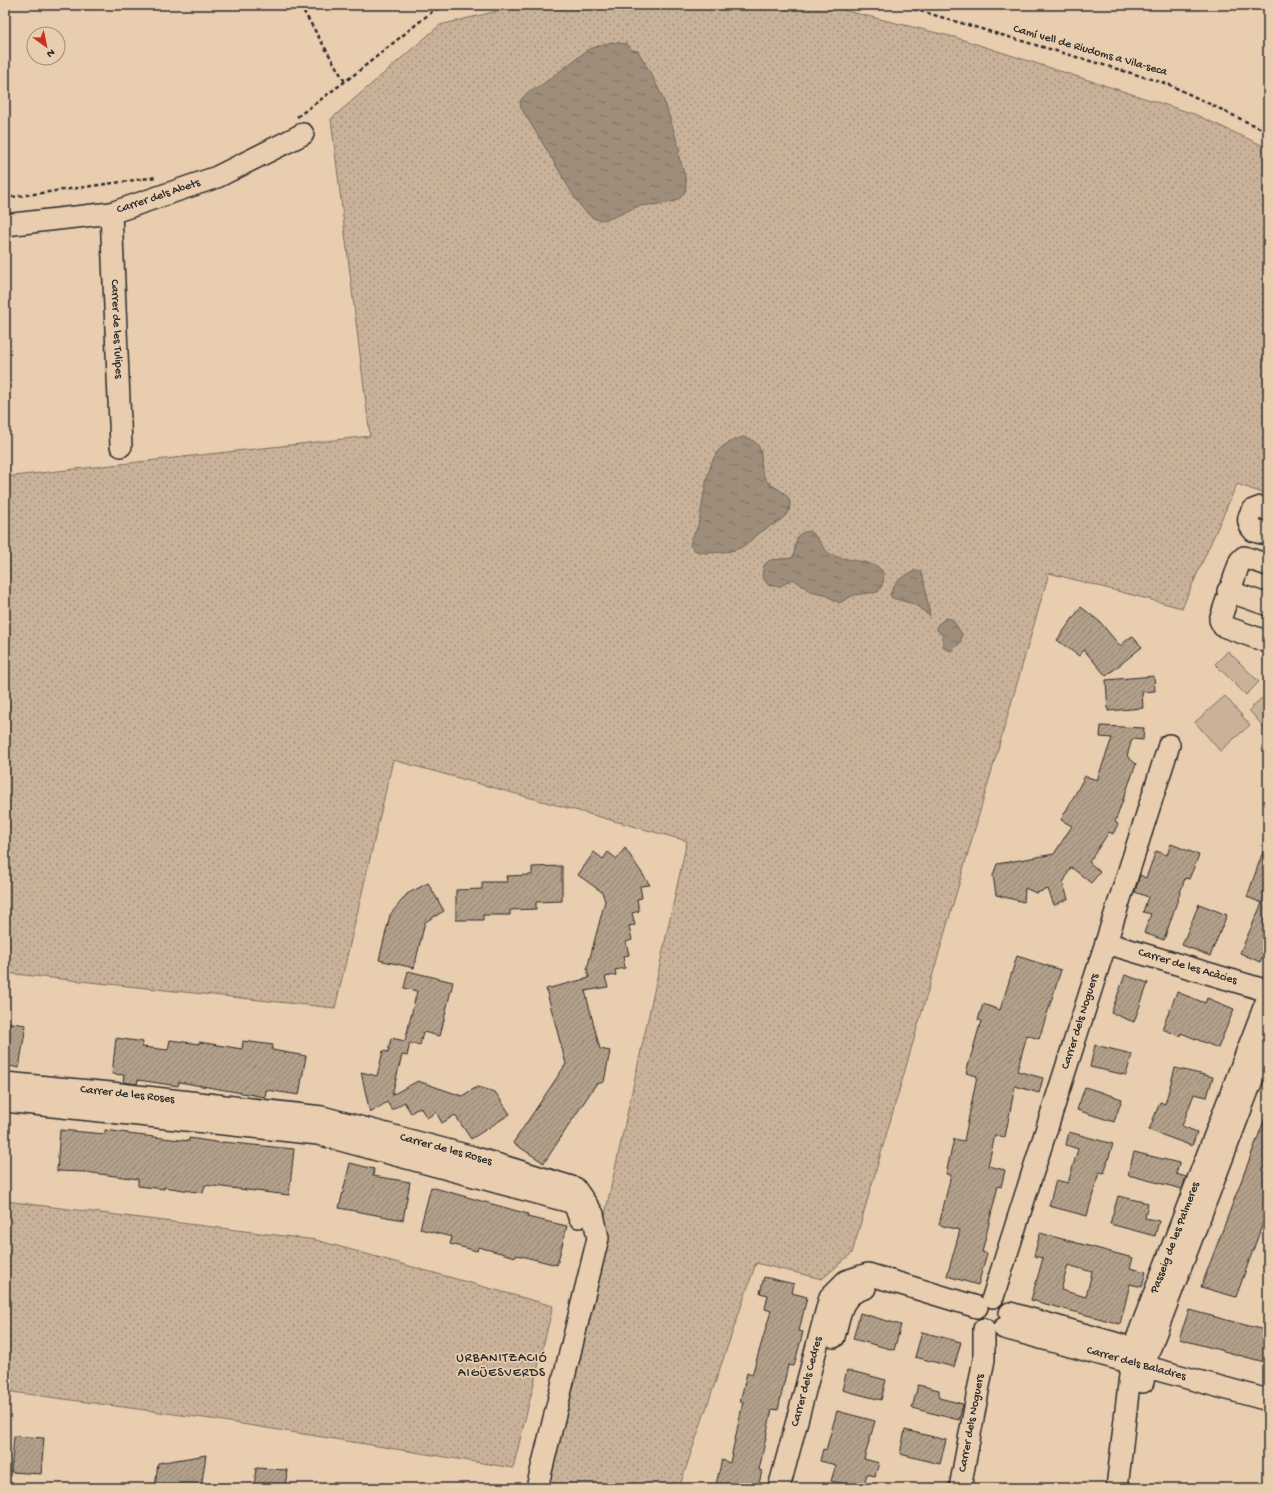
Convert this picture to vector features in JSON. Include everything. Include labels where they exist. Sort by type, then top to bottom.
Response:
[{"type":"street","name":"Carrer dels Abets","points":[[5,225],[111,212],[217,177],[299,126]]},
{"type":"street","name":"Carrer de les Tulipes","points":[[111,212],[121,446]]},
{"type":"street","points":[[1260,562],[1255,556],[1263,531],[1251,528],[1248,518],[1254,510],[1258,508],[1268,510]]},
{"type":"street","points":[[1260,562],[1244,557],[1240,561],[1228,591],[1220,620],[1223,626],[1268,642]]},
{"type":"street","points":[[1228,591],[1268,605]]},
{"type":"street","name":"Carrer dels Noguers","points":[[960,1488],[992,1317],[1106,943],[1169,745]]},
{"type":"street","name":"Carrer de les Acàcies","points":[[1106,943],[1268,991]]},
{"type":"street","name":"Passeig de les Palmeres","points":[[1117,1488],[1139,1358],[1268,997]]},
{"type":"street","name":"Passeig de les Palmeres","points":[[1130,1488],[1139,1358],[1268,1038]]},
{"type":"street","name":"Carrer de les Roses","points":[[5,1084],[119,1094],[322,1117],[473,1156],[575,1188],[593,1214],[598,1238],[537,1488]]},
{"type":"street","name":"Carrer de les Roses","points":[[5,1101],[318,1134],[574,1203],[584,1231],[524,1488]]},
{"type":"street","name":"Carrer dels Baladres","points":[[850,1286],[868,1274],[992,1317],[1139,1358],[1268,1388]]},
{"type":"street","name":"Carrer dels Cedres","points":[[779,1488],[830,1297],[850,1286]]},
{"type":"street","name":"Carrer dels Cedres","points":[[793,1488],[844,1302],[850,1286]]},
{"type":"street","name":"Carrer dels Baladres","points":[[1139,1358],[1167,1371],[1268,1400]]},
{"type":"path","points":[[300,5],[345,82]]},
{"type":"path","points":[[299,126],[345,82],[434,10],[451,5]]},
{"type":"path","name":"Camí vell de Riudoms a Vila-seca","points":[[900,5],[1168,84],[1268,132]]},
{"type":"path","points":[[5,198],[162,177]]},
{"type":"shaded area","points":[[522,5],[822,5],[954,37],[1194,114],[1268,148],[1268,495],[1237,484],[1182,608],[1049,573],[852,1253],[822,1279],[756,1263],[679,1488],[545,1488],[687,841],[393,760],[335,1008],[5,973],[5,477],[370,436],[331,119],[440,25]]},
{"type":"shaded area","points":[[1228,651],[1259,682],[1246,695],[1215,664]]},
{"type":"shaded area","points":[[1225,696],[1250,725],[1220,751],[1195,722]]},
{"type":"shaded area","points":[[1263,697],[1268,703],[1268,732],[1249,710]]},
{"type":"shaded area","points":[[5,1201],[316,1240],[553,1306],[513,1468],[211,1419],[5,1391]]},
{"type":"water","points":[[612,42],[627,44],[632,50],[638,51],[657,85],[666,106],[680,151],[678,153],[685,177],[686,187],[682,196],[678,200],[635,207],[609,219],[602,220],[590,216],[571,192],[521,108],[520,101],[528,92],[539,87],[589,49]]},
{"type":"water","points":[[743,437],[752,440],[757,444],[760,449],[763,475],[770,484],[787,496],[790,504],[789,509],[784,517],[735,550],[705,553],[696,551],[690,545],[691,539],[698,525],[712,461],[723,446]]},
{"type":"water","points":[[808,531],[815,536],[832,555],[860,561],[878,567],[883,573],[883,581],[878,592],[854,595],[839,603],[824,594],[810,591],[793,579],[779,587],[768,585],[762,576],[764,565],[770,560],[792,558],[797,538],[799,535]]},
{"type":"water","points":[[915,571],[920,571],[923,576],[930,616],[914,604],[892,598],[890,595],[894,586],[900,580]]},
{"type":"water","points":[[946,618],[952,619],[962,634],[960,643],[951,651],[944,648],[942,635],[937,630],[937,625]]},
{"type":"building","points":[[1081,607],[1100,622],[1120,646],[1132,636],[1142,647],[1106,676],[1084,650],[1079,656],[1057,640]]},
{"type":"building","points":[[1154,676],[1155,691],[1142,692],[1143,708],[1108,711],[1106,680]]},
{"type":"building","points":[[1101,726],[1144,728],[1143,740],[1132,739],[1127,756],[1136,764],[1115,822],[1118,824],[1113,834],[1109,832],[1089,862],[1100,872],[1091,883],[1071,867],[1063,883],[1068,899],[1054,905],[1048,889],[1036,893],[1025,888],[1024,902],[996,895],[993,875],[997,864],[1054,854],[1072,826],[1061,820],[1085,776],[1097,780],[1112,738],[1100,737]]},
{"type":"building","points":[[1266,843],[1268,843],[1268,944],[1260,962],[1240,953],[1262,903],[1247,897]]},
{"type":"building","points":[[1171,844],[1199,855],[1189,879],[1185,878],[1164,940],[1144,933],[1151,914],[1143,912],[1148,897],[1135,892],[1140,875],[1146,878],[1156,851],[1167,855]]},
{"type":"building","points":[[625,848],[650,885],[640,886],[642,898],[637,899],[639,911],[632,913],[635,925],[629,926],[632,940],[626,942],[629,955],[623,956],[625,968],[615,970],[616,975],[605,977],[608,987],[585,991],[600,1049],[610,1051],[604,1082],[596,1084],[544,1163],[513,1143],[566,1064],[546,989],[589,978],[587,969],[605,901],[602,892],[578,875],[594,852],[603,859],[608,852],[617,859]]},
{"type":"building","points":[[562,866],[562,901],[536,902],[536,909],[510,910],[510,915],[483,915],[483,920],[456,920],[456,890],[482,889],[482,882],[507,882],[506,876],[532,875],[532,867]]},
{"type":"building","points":[[428,883],[444,911],[425,922],[414,968],[379,960],[390,915],[407,894]]},
{"type":"building","points":[[1199,904],[1227,915],[1210,956],[1182,945]]},
{"type":"building","points":[[1017,956],[1061,970],[1039,1039],[1027,1035],[1017,1071],[1043,1078],[1039,1093],[1015,1086],[1005,1137],[995,1135],[988,1166],[1005,1170],[1001,1187],[998,1186],[982,1252],[987,1253],[978,1285],[947,1276],[960,1230],[939,1225],[951,1175],[946,1174],[954,1139],[964,1141],[977,1076],[966,1073],[981,1021],[978,1020],[983,1004],[1000,1010]]},
{"type":"building","points":[[408,971],[453,982],[440,1036],[423,1032],[420,1045],[410,1043],[407,1056],[402,1055],[392,1095],[418,1081],[462,1096],[477,1087],[495,1092],[510,1114],[471,1139],[455,1115],[442,1123],[436,1112],[427,1118],[420,1107],[411,1113],[404,1102],[392,1110],[387,1102],[370,1113],[361,1072],[377,1076],[383,1051],[388,1052],[391,1038],[405,1041],[417,991],[404,988]]},
{"type":"building","points":[[1125,975],[1148,983],[1134,1022],[1111,1013]]},
{"type":"building","points":[[1177,992],[1205,1003],[1207,998],[1234,1009],[1218,1048],[1181,1033],[1180,1036],[1162,1029]]},
{"type":"building","points":[[5,1022],[26,1025],[19,1068],[5,1065]]},
{"type":"building","points":[[116,1038],[143,1042],[142,1047],[168,1050],[170,1040],[199,1044],[199,1042],[242,1049],[243,1041],[273,1045],[272,1050],[306,1056],[299,1095],[266,1090],[265,1097],[179,1082],[178,1086],[138,1080],[137,1084],[123,1082],[124,1075],[112,1074]]},
{"type":"building","points":[[1095,1045],[1132,1054],[1126,1075],[1090,1067]]},
{"type":"building","points":[[1175,1068],[1213,1077],[1207,1097],[1194,1094],[1182,1126],[1197,1132],[1192,1146],[1149,1130],[1160,1102],[1165,1104]]},
{"type":"building","points":[[1085,1087],[1122,1099],[1114,1122],[1077,1110]]},
{"type":"building","points":[[1267,1113],[1268,1209],[1236,1297],[1201,1287]]},
{"type":"building","points":[[60,1130],[105,1134],[105,1130],[189,1141],[189,1138],[222,1143],[294,1149],[289,1195],[205,1185],[203,1193],[164,1187],[164,1189],[138,1186],[138,1179],[85,1172],[57,1171]]},
{"type":"building","points":[[1069,1132],[1113,1144],[1104,1173],[1099,1172],[1087,1216],[1049,1206],[1056,1180],[1068,1183],[1078,1149],[1066,1145]]},
{"type":"building","points":[[1134,1152],[1179,1163],[1176,1174],[1186,1177],[1182,1189],[1128,1175]]},
{"type":"building","points":[[350,1163],[374,1169],[373,1176],[410,1182],[403,1220],[339,1208]]},
{"type":"building","points":[[431,1187],[528,1214],[527,1217],[567,1226],[557,1265],[517,1255],[516,1257],[478,1247],[477,1251],[450,1244],[452,1237],[420,1229]]},
{"type":"building","points":[[1118,1196],[1148,1203],[1145,1218],[1159,1221],[1155,1236],[1110,1224]]},
{"type":"building","points":[[1040,1233],[1133,1258],[1130,1268],[1146,1272],[1142,1287],[1130,1284],[1120,1324],[1031,1300],[1043,1258],[1034,1256]],"holes":[[[1068,1265],[1092,1272],[1086,1297],[1061,1290]]]},
{"type":"building","points":[[764,1277],[794,1284],[792,1293],[807,1297],[799,1331],[803,1332],[794,1366],[788,1365],[778,1410],[772,1409],[759,1470],[762,1471],[758,1488],[715,1488],[722,1460],[730,1463],[743,1402],[740,1402],[747,1373],[752,1375],[771,1311],[765,1309],[768,1295],[760,1293]]},
{"type":"building","points":[[1189,1310],[1268,1331],[1268,1363],[1179,1339]]},
{"type":"building","points":[[860,1313],[901,1325],[894,1350],[853,1339]]},
{"type":"building","points":[[922,1332],[961,1342],[954,1367],[915,1357]]},
{"type":"building","points":[[847,1370],[886,1380],[881,1400],[842,1390]]},
{"type":"building","points":[[918,1385],[939,1390],[939,1398],[963,1404],[959,1420],[912,1408]]},
{"type":"building","points":[[837,1411],[875,1421],[864,1459],[879,1463],[875,1476],[867,1474],[863,1488],[831,1481],[836,1465],[820,1461],[823,1449],[826,1450]]},
{"type":"building","points":[[905,1430],[946,1440],[940,1464],[900,1454]]},
{"type":"building","points":[[14,1436],[44,1438],[41,1474],[11,1472]]},
{"type":"building","points":[[206,1455],[201,1488],[155,1488],[158,1463]]},
{"type":"building","points":[[256,1468],[287,1470],[285,1488],[254,1488]]},
{"type":"district","name":"URBANITZACIÓ AIGÜESVERDS","points":[[502,1366]]}]
